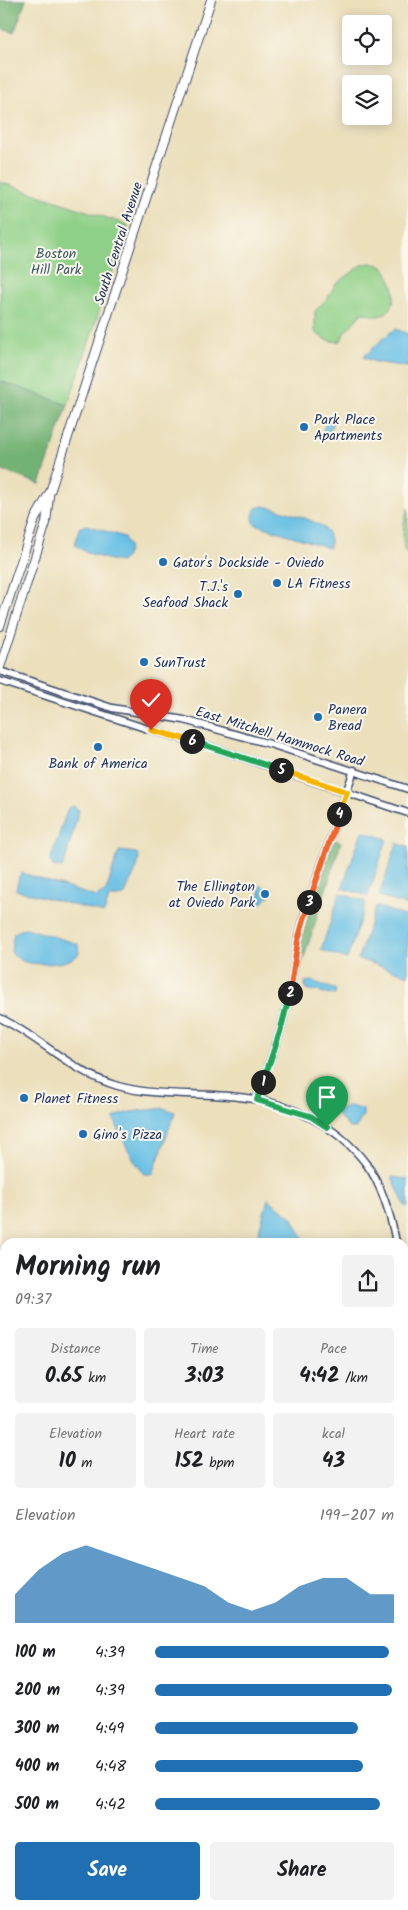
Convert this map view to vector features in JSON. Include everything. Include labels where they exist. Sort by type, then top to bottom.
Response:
[{"type":"main road","name":"South Central Avenue","points":[[0,667],[46,523],[50,492],[211,1]]},
{"type":"main road","name":"South Central Avenue","points":[[0,626],[35,519],[50,492]]},
{"type":"street","name":"East Mitchell Hammock Road","points":[[0,671],[112,708],[184,720],[270,744],[408,789]]},
{"type":"street","points":[[0,682],[208,746],[408,813]]},
{"type":"street","points":[[257,1100],[280,1032],[290,994],[298,940],[306,910],[354,770]]},
{"type":"street","points":[[0,1018],[83,1071],[118,1086],[139,1090],[239,1096],[310,1116],[327,1127],[356,1152],[367,1165],[383,1199],[395,1238]]},
{"type":"green space","points":[[0,0],[26,0],[14,33],[0,28]]},
{"type":"green space","name":"Boston Hill Park","points":[[0,182],[128,225],[68,405],[0,381]]},
{"type":"green space","points":[[370,263],[383,266],[391,281],[394,296],[390,309],[378,316],[362,313],[344,333],[341,341],[330,341],[321,337],[315,332],[315,311],[328,298],[335,285],[362,265]]},
{"type":"green space","points":[[0,381],[68,405],[40,484],[0,470]]},
{"type":"green space","points":[[408,508],[408,554],[404,550],[403,533]]},
{"type":"green space","points":[[334,840],[341,842],[303,961],[298,960],[318,884]]},
{"type":"water","points":[[396,329],[408,334],[408,367],[375,362],[363,357],[387,335]]},
{"type":"water","points":[[328,417],[334,419],[328,436],[322,434]]},
{"type":"water","points":[[263,506],[296,515],[321,526],[327,531],[329,536],[329,548],[255,524],[253,518],[255,510]]},
{"type":"water","points":[[86,525],[124,537],[129,547],[126,556],[121,562],[97,556],[75,545],[79,528]]},
{"type":"water","points":[[73,806],[79,810],[65,861],[62,868],[53,866],[50,861],[68,808]]},
{"type":"water","points":[[362,831],[387,839],[368,896],[342,888]]},
{"type":"water","points":[[397,843],[408,847],[408,906],[379,896]]},
{"type":"water","points":[[119,851],[136,853],[139,857],[137,868],[124,896],[109,898],[104,913],[16,890],[19,876],[22,873],[96,897],[106,891]]},
{"type":"water","name":"The Ellington at Oviedo Park","points":[[261,885],[265,888],[273,888],[269,897],[267,896],[265,901],[259,904],[257,900],[261,893],[259,892]]},
{"type":"water","points":[[340,893],[366,902],[347,959],[321,950]]},
{"type":"water","points":[[376,906],[408,917],[408,975],[358,959]]},
{"type":"water","points":[[26,928],[78,944],[79,952],[76,957],[70,960],[52,964],[20,960],[11,952],[14,933]]},
{"type":"water","points":[[312,981],[336,990],[335,995],[306,989],[305,982]]},
{"type":"water","points":[[348,1106],[363,1109],[363,1115],[356,1128],[349,1128],[337,1114],[337,1110]]},
{"type":"water","points":[[163,1108],[175,1112],[153,1174],[144,1174],[127,1147],[114,1118],[131,1112]]},
{"type":"water","points":[[392,1177],[408,1179],[408,1207],[405,1206]]},
{"type":"water","points":[[268,1199],[292,1217],[303,1238],[257,1238]]},
{"type":"place","name":"Park Place Apartments","points":[[304,427]]},
{"type":"place","name":"Gator's Dockside - Oviedo","points":[[163,562]]},
{"type":"place","name":"LA Fitness","points":[[277,583]]},
{"type":"place","name":"T.J.'s Seafood Shack","points":[[238,594]]},
{"type":"place","name":"SunTrust","points":[[144,662]]},
{"type":"place","name":"Panera Bread","points":[[318,717]]},
{"type":"place","name":"Bank of America","points":[[98,747]]},
{"type":"place","name":"The Ellington at Oviedo Park","points":[[265,894]]},
{"type":"place","name":"Planet Fitness","points":[[24,1098]]},
{"type":"place","name":"Gino's Pizza","points":[[83,1134]]},
{"type":"route","points":[[151,730],[262,763],[347,792],[306,910],[298,940],[290,994],[280,1032],[257,1100],[283,1106],[310,1116],[327,1127]]}]
